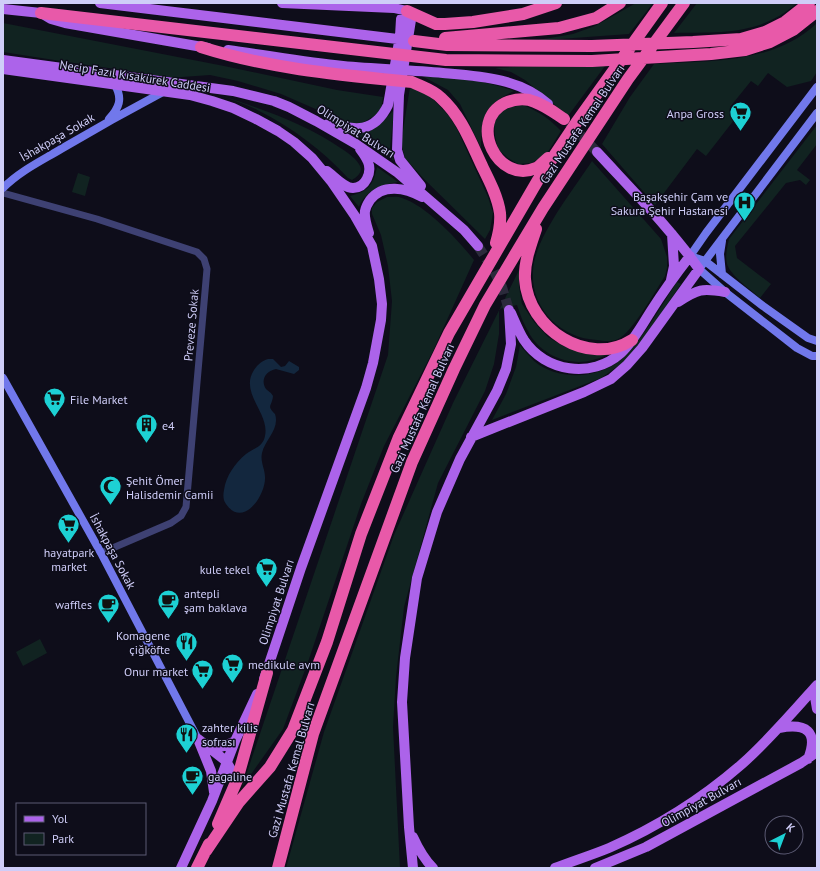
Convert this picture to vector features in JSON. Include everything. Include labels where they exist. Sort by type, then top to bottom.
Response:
[{"type":"highway","points":[[407,11],[436,24],[445,24],[473,22],[523,14],[556,3]]},
{"type":"highway","points":[[407,38],[559,28],[596,18],[620,3]]},
{"type":"highway","name":"Gazi Mustafa Kemal Bulvarı","points":[[206,851],[239,802],[270,767],[293,730],[327,642],[361,534],[398,437],[449,333],[538,180],[576,123],[662,3]]},
{"type":"highway","name":"Gazi Mustafa Kemal Bulvarı","points":[[278,868],[313,734],[412,462],[454,369],[485,305],[543,208],[628,80],[684,3]]},
{"type":"highway","points":[[407,38],[447,45],[592,46],[741,39],[765,32],[785,22],[809,3]]},
{"type":"highway","points":[[39,13],[446,60],[592,61],[710,54],[745,50],[770,42],[793,30],[817,11]]},
{"type":"highway","points":[[201,47],[230,56],[302,70],[412,82],[427,88],[441,98],[457,115],[468,134],[495,194],[500,213],[500,229],[491,261]]},
{"type":"highway","points":[[564,119],[535,102],[523,99],[510,101],[502,105],[490,118],[488,125],[489,142],[494,154],[508,167],[522,171],[537,167],[549,157],[564,134],[576,123]]},
{"type":"highway","points":[[543,208],[525,267],[525,280],[528,293],[541,321],[553,333],[566,341],[581,347],[610,349],[623,346],[632,340]]},
{"type":"highway","points":[[198,868],[237,780],[267,673]]},
{"type":"main road","points":[[100,3],[407,38]]},
{"type":"main road","points":[[282,3],[394,8],[407,11],[411,20],[395,94],[397,150],[400,160],[438,206]]},
{"type":"main road","points":[[3,9],[39,13],[64,23],[201,47],[342,66],[466,75],[507,82],[525,88],[545,101],[564,119]]},
{"type":"main road","name":"Necip Fazıl Kısakürek Caddesi","points":[[3,60],[194,86]]},
{"type":"main road","name":"Necip Fazıl Kısakürek Caddesi","points":[[3,69],[190,95],[233,108],[278,131],[294,142],[312,158],[331,181],[348,204],[372,246],[379,279],[382,304],[378,338]]},
{"type":"main road","name":"Olimpiyat Bulvarı","points":[[194,86],[233,91],[274,101],[316,121],[356,144],[398,173],[438,206],[464,230],[478,246]]},
{"type":"main road","points":[[316,121],[344,128],[359,129],[373,125],[383,115],[395,94]]},
{"type":"main road","points":[[312,158],[345,185],[352,188],[360,186],[367,178],[370,171],[366,156],[356,144]]},
{"type":"main road","points":[[471,437],[584,392],[611,379],[642,348],[702,265],[690,256],[672,234],[597,152]]},
{"type":"main road","points":[[372,246],[365,209],[372,197],[378,193],[392,188],[400,189],[417,194],[438,206]]},
{"type":"main road","points":[[671,282],[674,266],[672,234]]},
{"type":"main road","points":[[413,868],[409,827],[402,702],[405,658],[417,578],[437,512],[460,459],[497,391],[506,369],[511,344],[509,310],[524,340],[545,361],[563,368],[577,370],[603,364],[621,353],[632,340],[690,256]]},
{"type":"main road","points":[[672,307],[697,290],[708,289],[725,292]]},
{"type":"main road","name":"Olimpiyat Bulvarı","points":[[181,868],[199,830],[226,761],[267,673],[301,568],[366,388],[378,338]]},
{"type":"main road","points":[[556,868],[609,848],[636,835],[680,810],[709,790],[741,765],[779,728],[817,685]]},
{"type":"main road","points":[[817,691],[817,709]]},
{"type":"main road","points":[[779,728],[795,726],[808,730],[812,738],[812,749],[808,759]]},
{"type":"main road","points":[[198,739],[217,748],[235,741]]},
{"type":"main road","points":[[198,739],[226,761],[237,780]]},
{"type":"main road","points":[[198,739],[211,771],[214,793]]},
{"type":"main road","name":"Olimpiyat Bulvarı","points":[[595,868],[646,847],[808,759],[817,752]]},
{"type":"main road","points":[[409,827],[419,850],[433,868]]},
{"type":"street","points":[[106,123],[118,106],[120,97],[114,85]]},
{"type":"street","points":[[690,256],[706,232],[817,87]]},
{"type":"street","name":"İshakpaşa Sokak","points":[[3,188],[26,169],[163,92]]},
{"type":"street","points":[[702,265],[817,113]]},
{"type":"street","name":"Preveze Sokak","points":[[3,193],[97,220],[197,252],[204,259],[207,269],[186,507],[181,516],[170,523],[101,553]]},
{"type":"street","points":[[722,239],[720,254],[722,274]]},
{"type":"street","points":[[702,265],[722,274],[802,334],[817,341]]},
{"type":"street","points":[[702,265],[725,292],[797,348],[812,356],[817,356]]},
{"type":"street","name":"İshakpaşa Sokak","points":[[3,378],[101,553],[198,739]]},
{"type":"green space","points":[[636,3],[653,3],[629,34],[532,41],[573,34],[595,26]]},
{"type":"green space","points":[[697,3],[797,3],[783,14],[754,27],[724,32],[674,33]]},
{"type":"green space","points":[[3,23],[224,66],[337,90],[383,97],[381,109],[374,116],[362,123],[350,124],[281,94],[238,81],[210,75],[168,78],[3,52]]},
{"type":"green space","points":[[817,23],[817,72],[811,81],[787,87],[768,73],[758,86],[751,81],[730,107],[738,115],[706,156],[697,149],[655,205],[602,144],[630,97],[654,64],[718,61],[761,53],[781,46],[800,36]]},
{"type":"green space","points":[[608,62],[568,116],[525,80],[511,72],[495,68]]},
{"type":"green space","points":[[422,76],[469,80],[492,84],[514,91],[496,102],[486,113],[482,127],[481,148],[460,104],[448,90]]},
{"type":"green space","points":[[410,87],[429,95],[449,116],[457,129],[488,197],[493,213],[490,230],[485,239],[423,178],[405,158],[401,143]]},
{"type":"green space","points":[[219,95],[267,111],[298,124],[328,140],[357,161],[361,168],[358,176],[352,180],[348,178],[328,158],[306,140],[272,118],[250,106]]},
{"type":"green space","points":[[523,105],[544,116],[561,131],[546,155],[531,163],[518,164],[498,149],[494,123],[501,112],[511,107]]},
{"type":"green space","points":[[394,110],[390,148],[394,161],[353,132],[380,124]]},
{"type":"green space","points":[[817,125],[817,144],[797,170],[810,180],[806,185],[800,180],[786,183],[735,246],[737,258],[771,284],[760,298],[746,287],[729,268],[726,258],[729,239]]},
{"type":"green space","points":[[592,161],[661,239],[667,257],[665,276],[637,320],[624,335],[616,340],[610,341],[584,338],[571,334],[560,327],[542,308],[533,284],[535,257],[548,228]]},
{"type":"green space","points":[[377,167],[398,182],[386,184],[375,189],[365,197],[359,207],[350,196],[362,192],[372,183]]},
{"type":"green space","points":[[78,173],[90,177],[85,196],[72,192]]},
{"type":"green space","points":[[387,197],[400,197],[422,208],[460,243],[474,260],[433,351],[384,446],[361,504],[308,662],[283,729],[242,787],[388,355],[392,301],[388,266],[381,235],[372,214],[372,208],[377,202]]},
{"type":"green space","points":[[520,268],[519,287],[522,304],[534,322],[548,337],[563,346],[581,352],[607,355],[595,360],[583,362],[574,362],[555,357],[539,346],[533,339],[520,315],[517,305],[500,309]]},
{"type":"green space","points":[[677,282],[681,284],[636,350],[624,362],[601,378],[492,420],[506,394],[516,367],[520,345],[534,361],[544,368],[555,372],[567,375],[580,375],[604,370],[624,357],[631,349],[645,331]]},
{"type":"green space","points":[[499,310],[499,334],[494,364],[485,391],[438,483],[404,607],[396,677],[393,727],[400,868],[286,868],[324,732],[394,535],[453,403]]},
{"type":"green space","points":[[40,639],[47,653],[23,666],[16,652]]},
{"type":"water","points":[[268,359],[273,359],[281,367],[285,366],[289,361],[299,367],[299,370],[294,374],[276,369],[272,370],[265,376],[264,386],[273,396],[270,407],[275,414],[276,425],[262,453],[265,477],[262,492],[252,507],[239,513],[233,511],[224,501],[224,490],[229,475],[238,461],[258,447],[264,440],[265,428],[263,419],[252,395],[250,378],[257,366]]},
{"type":"tunnel","points":[[569,123],[597,152]]},
{"type":"tunnel","points":[[478,246],[493,269],[502,287],[509,310]]},
{"type":"place","name":"Anpa Gross","points":[[740,132]]},
{"type":"place","name":"Başakşehir Çam ve Sakura Şehir Hastanesi","points":[[744,222]]},
{"type":"place","name":"File Market","points":[[55,418]]},
{"type":"place","name":"e4","points":[[146,444]]},
{"type":"place","name":"Şehit Ömer Halisdemir Camii","points":[[111,506]]},
{"type":"place","name":"hayatpark market","points":[[69,544]]},
{"type":"place","name":"kule tekel","points":[[266,588]]},
{"type":"place","name":"antepli şam baklava","points":[[168,620]]},
{"type":"place","name":"waffles","points":[[108,624]]},
{"type":"place","name":"Komagene çiğköfte","points":[[186,662]]},
{"type":"place","name":"medikule avm","points":[[233,684]]},
{"type":"place","name":"Onur market","points":[[203,690]]},
{"type":"place","name":"zahter kilis sofrası","points":[[187,754]]},
{"type":"place","name":"gagaline","points":[[193,796]]}]
